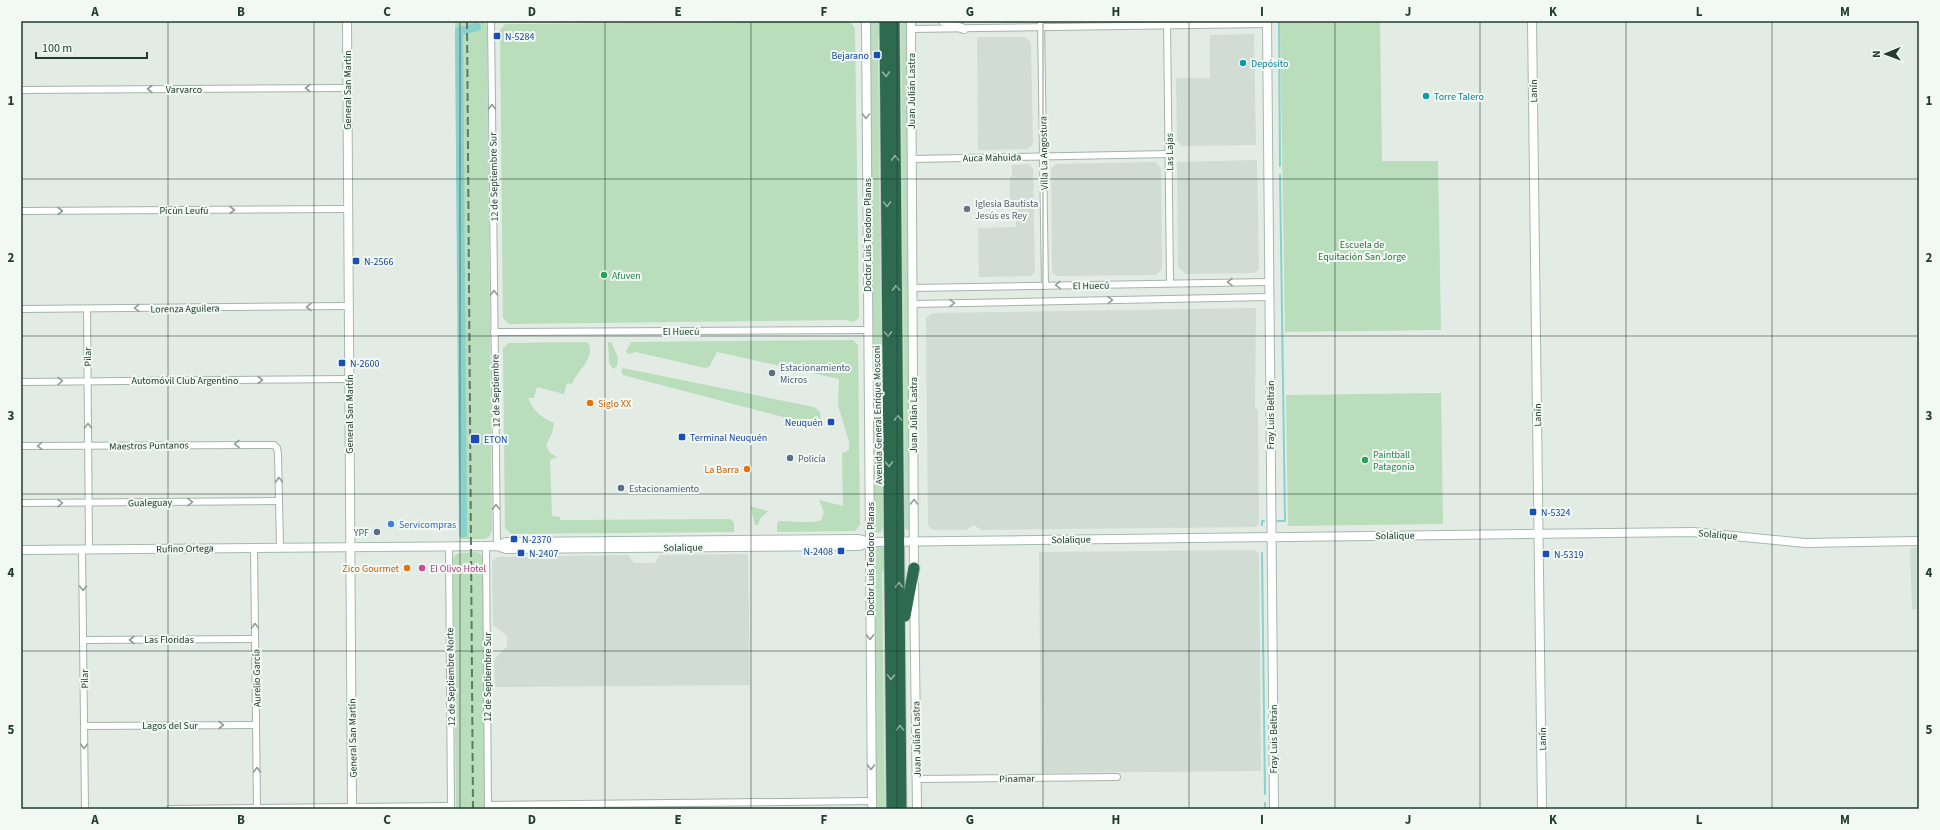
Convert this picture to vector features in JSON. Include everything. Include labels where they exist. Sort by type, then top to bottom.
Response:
[{"type":"highway","name":"Avenida General Enrique Mosconi","points":[[885,21],[894,541],[900,652],[901,809]]},
{"type":"highway","name":"Avenida General Enrique Mosconi","points":[[892,809],[894,541],[894,21]]},
{"type":"highway","points":[[900,652],[906,606],[914,568]]},
{"type":"main road","name":"General San Martín","points":[[346,21],[352,808]]},
{"type":"main road","name":"Doctor Luis Teodoro Planas","points":[[866,21],[872,805]]},
{"type":"main road","points":[[943,21],[964,29]]},
{"type":"main road","name":"Lanín","points":[[1532,21],[1542,809]]},
{"type":"main road","name":"Fray Luis Beltrán","points":[[1267,23],[1274,809]]},
{"type":"main road","name":"Juan Julián Lastra","points":[[911,25],[917,809]]},
{"type":"main road","name":"Solalique","points":[[350,546],[497,546],[506,542],[859,539],[870,542],[1693,532],[1805,543],[1919,541]]},
{"type":"main road","name":"Rufino Ortega","points":[[21,550],[350,546]]},
{"type":"street","name":"12 de Septiembre Sur","points":[[491,21],[494,332]]},
{"type":"street","name":"Las Lajas","points":[[1167,23],[1170,284]]},
{"type":"street","points":[[911,25],[964,29],[1041,24],[1267,23]]},
{"type":"street","name":"Villa La Angostura","points":[[1041,24],[1045,286]]},
{"type":"street","name":"Varvarco","points":[[21,90],[347,88]]},
{"type":"street","name":"Auca Mahuida","points":[[912,159],[1169,154]]},
{"type":"street","name":"Picún Leufú","points":[[21,211],[348,209]]},
{"type":"street","name":"El Huecú","points":[[913,288],[1269,282]]},
{"type":"street","name":"El Huecú","points":[[913,304],[1269,297]]},
{"type":"street","name":"Lorenza Aguilera","points":[[21,309],[348,306]]},
{"type":"street","name":"Pilar","points":[[85,809],[83,640],[88,503],[86,309]]},
{"type":"street","name":"El Huecú","points":[[494,332],[868,330]]},
{"type":"street","name":"12 de Septiembre","points":[[494,332],[497,546]]},
{"type":"street","name":"Automóvil Club Argentino","points":[[21,382],[349,379]]},
{"type":"street","name":"Maestros Puntanos","points":[[21,446],[269,444],[276,446],[278,454],[279,501]]},
{"type":"street","points":[[279,501],[280,547]]},
{"type":"street","name":"Gualeguay","points":[[21,504],[279,501]]},
{"type":"street","name":"12 de Septiembre Norte","points":[[449,546],[451,808]]},
{"type":"street","name":"12 de Septiembre Sur","points":[[486,546],[488,807]]},
{"type":"street","name":"Aurelio García","points":[[254,547],[257,809]]},
{"type":"street","name":"Las Floridas","points":[[83,640],[255,639]]},
{"type":"street","name":"Lagos del Sur","points":[[84,726],[256,725]]},
{"type":"street","name":"Pinamar","points":[[916,779],[1117,777]]},
{"type":"street","points":[[488,807],[872,805]]},
{"type":"street","points":[[170,809],[451,808]]},
{"type":"shaded area","points":[[1254,34],[1256,145],[1182,146],[1177,141],[1176,78],[1210,78],[1210,35]]},
{"type":"shaded area","points":[[977,37],[1025,37],[1031,42],[1033,144],[1028,149],[978,150]]},
{"type":"shaded area","points":[[1257,160],[1259,269],[1254,273],[1186,274],[1178,267],[1177,162]]},
{"type":"shaded area","points":[[1155,162],[1161,168],[1162,269],[1156,275],[1057,276],[1052,272],[1051,168],[1056,164]]},
{"type":"shaded area","points":[[1029,164],[1033,169],[1035,272],[1031,276],[979,277],[978,228],[1016,227],[1015,202],[1010,202],[1010,177],[1012,177],[1012,165]]},
{"type":"shaded area","points":[[1256,308],[1255,409],[1258,409],[1259,524],[1255,527],[981,530],[974,525],[966,530],[932,530],[928,525],[926,318],[932,313]]},
{"type":"shaded area","points":[[1919,547],[1919,609],[1912,609],[1910,548]]},
{"type":"shaded area","points":[[1256,550],[1259,554],[1261,771],[1041,773],[1039,552]]},
{"type":"shaded area","points":[[748,554],[750,685],[495,687],[494,660],[507,646],[507,636],[493,625],[492,561],[497,557],[628,555],[634,563],[655,563],[660,555]]},
{"type":"green space","points":[[455,21],[485,21],[487,27],[492,531],[489,537],[485,539],[460,539]]},
{"type":"green space","points":[[849,21],[855,28],[859,318],[854,322],[845,320],[509,324],[503,318],[500,30],[505,24]]},
{"type":"green space","points":[[869,21],[881,21],[881,35],[878,38],[883,527],[881,532],[878,533],[873,531]]},
{"type":"green space","points":[[901,21],[907,21],[911,525],[909,530],[903,529],[902,509],[905,505]]},
{"type":"green space","name":"Escuela de Equitación San Jorge","points":[[1380,22],[1382,161],[1438,161],[1441,330],[1285,332],[1280,23]]},
{"type":"green space","points":[[853,340],[858,345],[860,525],[855,531],[777,532],[777,524],[779,521],[808,522],[821,520],[824,512],[819,500],[843,506],[842,453],[849,450],[849,442],[838,405],[839,379],[717,352],[709,367],[705,368],[636,352],[628,354],[626,351],[631,342]]},
{"type":"green space","points":[[588,342],[590,354],[588,359],[572,384],[567,383],[564,394],[537,387],[534,398],[528,398],[538,413],[545,419],[554,423],[552,433],[546,445],[550,453],[557,457],[550,460],[552,516],[560,517],[560,520],[730,519],[734,522],[734,532],[511,534],[505,528],[503,348],[509,343]]},
{"type":"green space","points":[[608,342],[611,342],[618,357],[617,366],[613,369],[609,363]]},
{"type":"green space","points":[[623,368],[814,407],[820,412],[821,420],[816,424],[810,424],[623,375],[621,371]]},
{"type":"green space","name":"Paintball Patagonia","points":[[1441,393],[1443,524],[1288,526],[1286,395]]},
{"type":"green space","points":[[750,506],[768,511],[760,519],[758,525],[755,525]]},
{"type":"green space","points":[[879,546],[885,549],[886,566],[882,572],[885,809],[875,809],[873,551],[875,547]]},
{"type":"green space","points":[[477,552],[481,554],[483,560],[486,809],[456,809],[453,560],[454,556],[459,553]]},
{"type":"waterway","points":[[1279,21],[1280,166]]},
{"type":"waterway","points":[[459,26],[459,31]]},
{"type":"waterway","points":[[469,29],[477,27]]},
{"type":"waterway","points":[[463,534],[459,31],[464,30]]},
{"type":"waterway","points":[[1277,521],[1285,521],[1280,175]]},
{"type":"waterway","points":[[1262,525],[1262,521],[1264,521]]},
{"type":"waterway","points":[[1262,553],[1265,794]]},
{"type":"waterway","points":[[1265,803],[1265,809]]},
{"type":"railway","points":[[467,21],[473,809]]},
{"type":"place","name":"N-5284","points":[[497,36]]},
{"type":"place","name":"Bejarano","points":[[877,55]]},
{"type":"place","name":"Depósito","points":[[1243,63]]},
{"type":"place","name":"Torre Talero","points":[[1426,96]]},
{"type":"place","name":"Iglesia Bautista Jesús es Rey","points":[[967,209]]},
{"type":"place","name":"N-2566","points":[[356,261]]},
{"type":"place","name":"Afuven","points":[[604,275]]},
{"type":"place","name":"N-2600","points":[[342,363]]},
{"type":"place","name":"Estacionamiento Micros","points":[[772,373]]},
{"type":"place","name":"Siglo XX","points":[[590,403]]},
{"type":"place","name":"Neuquén","points":[[831,422]]},
{"type":"place","name":"Terminal Neuquén","points":[[682,437]]},
{"type":"place","name":"ETON","points":[[475,439]]},
{"type":"place","name":"Policía","points":[[790,458]]},
{"type":"place","name":"Paintball Patagonia","points":[[1365,460]]},
{"type":"place","name":"La Barra","points":[[747,469]]},
{"type":"place","name":"Estacionamiento","points":[[621,488]]},
{"type":"place","name":"N-5324","points":[[1533,512]]},
{"type":"place","name":"Servicompras","points":[[391,524]]},
{"type":"place","name":"YPF","points":[[377,532]]},
{"type":"place","name":"N-2370","points":[[514,539]]},
{"type":"place","name":"N-2408","points":[[841,551]]},
{"type":"place","name":"N-2407","points":[[521,553]]},
{"type":"place","name":"N-5319","points":[[1546,554]]},
{"type":"place","name":"Zico Gourmet","points":[[407,568]]},
{"type":"place","name":"El Olivo Hotel","points":[[422,568]]}]
